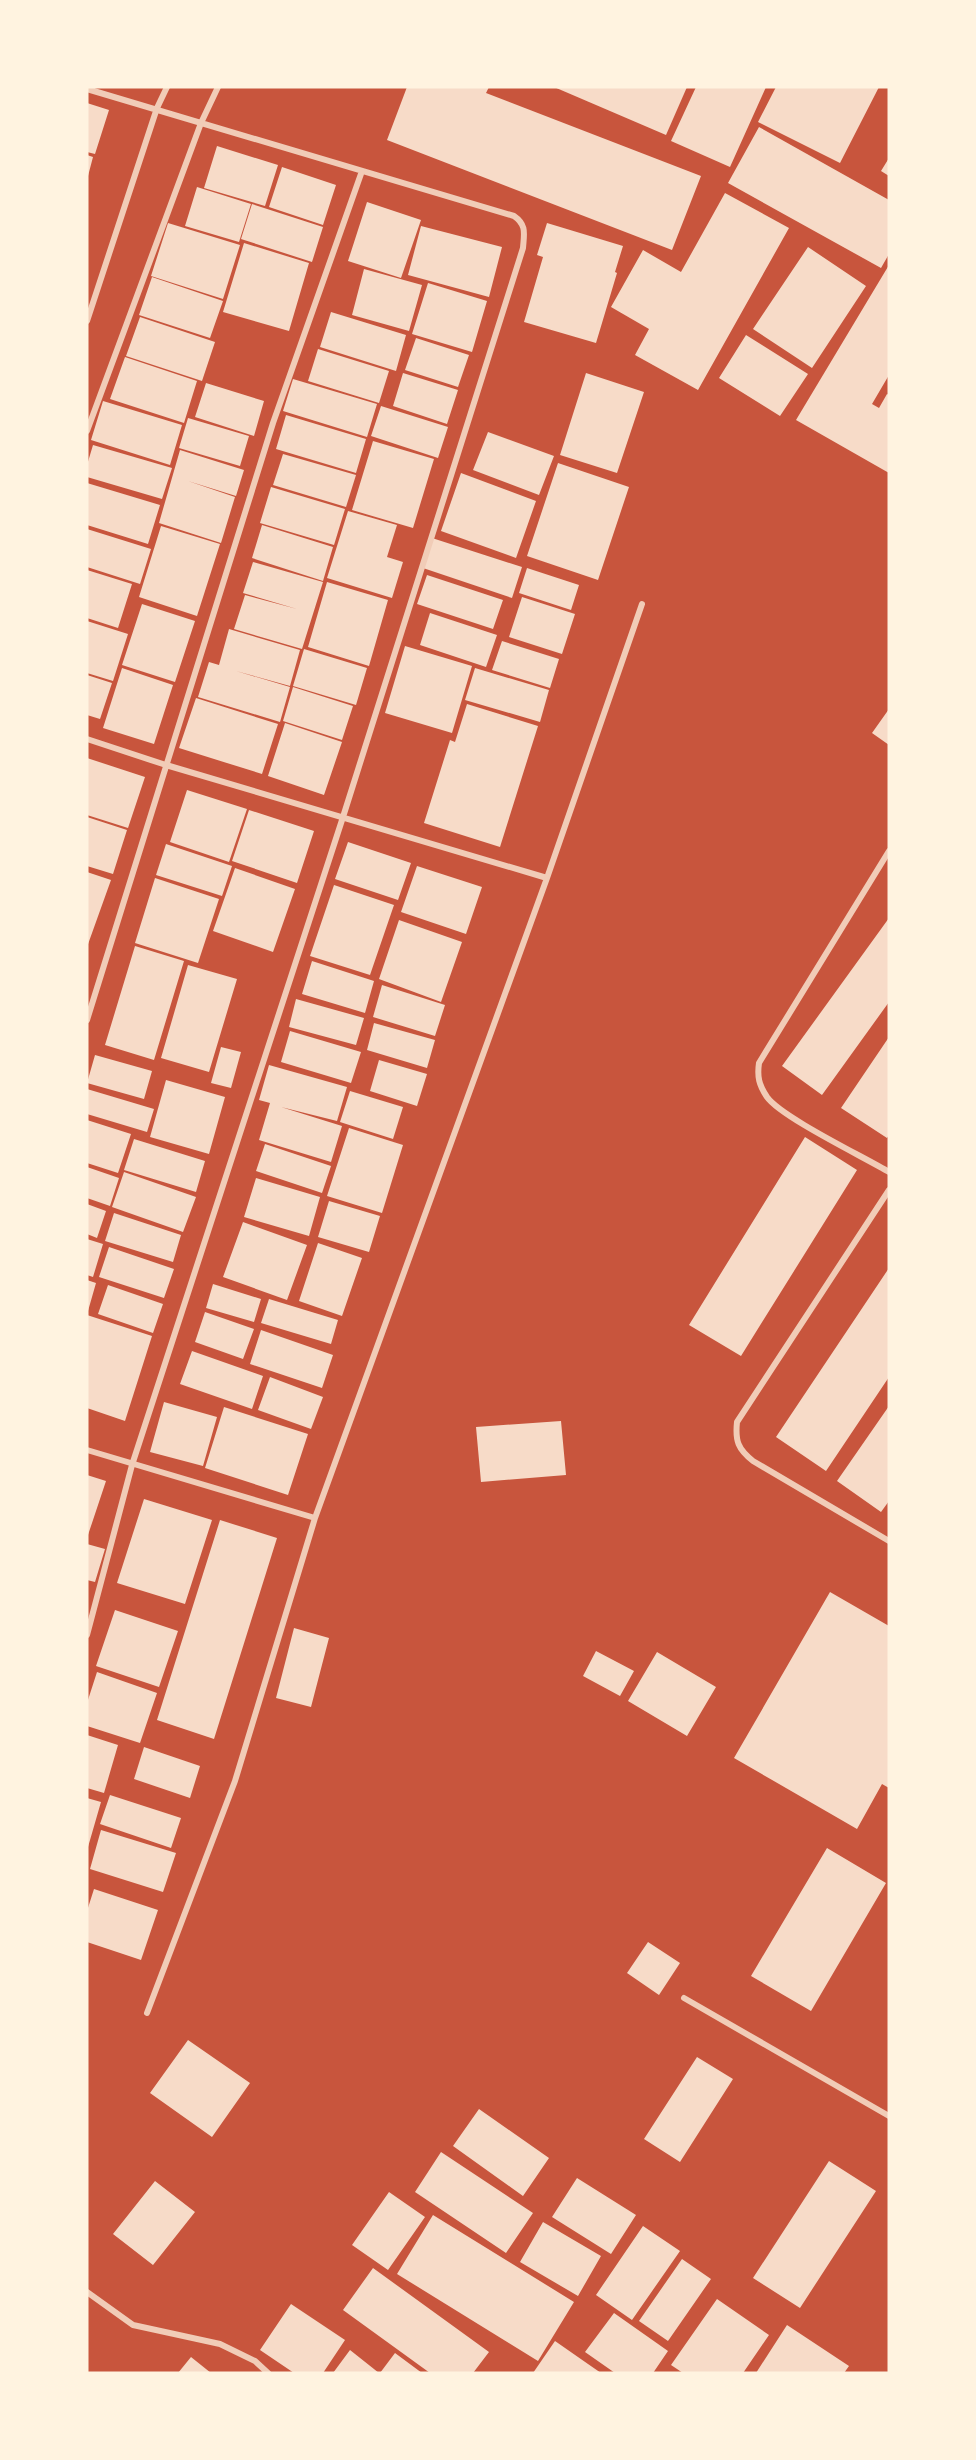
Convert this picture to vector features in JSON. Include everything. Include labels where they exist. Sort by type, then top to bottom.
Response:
[{"type":"street","points":[[87,321],[157,108],[166,87]]},
{"type":"street","points":[[87,431],[201,123],[218,87]]},
{"type":"street","points":[[87,89],[514,216],[522,222],[525,229],[523,248],[343,818],[132,1465],[87,1635]]},
{"type":"street","points":[[87,1020],[273,423],[362,171]]},
{"type":"street","points":[[147,2013],[235,1780],[315,1518],[546,878],[642,604]]},
{"type":"street","points":[[87,739],[166,765],[546,878]]},
{"type":"street","points":[[889,851],[759,1063],[757,1079],[768,1099],[788,1114],[889,1172]]},
{"type":"street","points":[[889,1190],[737,1422],[736,1438],[739,1449],[753,1461],[889,1541]]},
{"type":"street","points":[[87,1450],[315,1518]]},
{"type":"street","points":[[684,1998],[889,2116]]},
{"type":"street","points":[[87,2292],[133,2325],[220,2344],[255,2361],[268,2373]]},
{"type":"building","points":[[407,87],[489,87],[486,93],[701,176],[672,250],[387,140]]},
{"type":"building","points":[[554,87],[687,87],[666,135]]},
{"type":"building","points":[[696,87],[766,87],[730,167],[671,141]]},
{"type":"building","points":[[776,87],[879,87],[840,163],[758,122]]},
{"type":"building","points":[[87,103],[109,110],[95,154],[87,152]]},
{"type":"building","points":[[759,127],[889,200],[889,254],[881,268],[728,183]]},
{"type":"building","points":[[217,146],[278,165],[265,206],[204,188]]},
{"type":"building","points":[[87,155],[93,157],[88,176],[87,176]]},
{"type":"building","points":[[889,158],[889,176],[881,171]]},
{"type":"building","points":[[282,167],[336,185],[323,225],[269,207]]},
{"type":"building","points":[[197,187],[251,204],[239,242],[185,226]]},
{"type":"building","points":[[725,193],[789,228],[698,390],[635,355],[649,329],[611,307],[643,250],[681,272]]},
{"type":"building","points":[[367,202],[421,220],[401,278],[348,261]]},
{"type":"building","points":[[252,204],[323,227],[312,262],[241,239]]},
{"type":"building","points":[[168,223],[240,245],[223,299],[151,276]]},
{"type":"building","points":[[547,223],[623,246],[596,343],[524,322],[543,257],[537,255]]},
{"type":"building","points":[[421,226],[502,247],[489,297],[408,275]]},
{"type":"building","points":[[244,243],[309,263],[289,331],[223,312]]},
{"type":"building","points":[[808,247],[866,286],[812,368],[753,329]]},
{"type":"building","points":[[889,265],[889,375],[872,404],[879,408],[887,394],[889,395],[889,473],[796,420]]},
{"type":"building","points":[[364,269],[422,285],[409,331],[352,315]]},
{"type":"building","points":[[152,277],[223,301],[210,338],[139,315]]},
{"type":"building","points":[[428,283],[487,301],[472,352],[412,334]]},
{"type":"building","points":[[331,312],[406,335],[396,371],[320,347]]},
{"type":"building","points":[[140,317],[215,342],[202,381],[126,356]]},
{"type":"building","points":[[746,335],[808,374],[780,416],[719,378]]},
{"type":"building","points":[[416,338],[469,355],[458,387],[405,370]]},
{"type":"building","points":[[318,349],[389,371],[379,403],[308,381]]},
{"type":"building","points":[[125,357],[197,381],[184,423],[110,399]]},
{"type":"building","points":[[403,373],[458,390],[447,424],[393,406]]},
{"type":"building","points":[[586,373],[644,392],[617,473],[560,455]]},
{"type":"building","points":[[293,379],[377,404],[367,437],[283,411]]},
{"type":"building","points":[[206,383],[264,401],[254,436],[195,417]]},
{"type":"building","points":[[103,401],[182,425],[170,465],[91,440]]},
{"type":"building","points":[[381,406],[448,427],[438,458],[371,436]]},
{"type":"building","points":[[286,415],[366,439],[356,473],[276,449]]},
{"type":"building","points":[[188,418],[249,436],[240,466],[179,448]]},
{"type":"building","points":[[488,432],[554,456],[539,495],[473,470]]},
{"type":"building","points":[[373,441],[434,459],[413,528],[352,510]]},
{"type":"building","points":[[93,445],[172,468],[162,499],[87,477],[87,465]]},
{"type":"building","points":[[180,450],[244,470],[236,496],[188,481],[235,497],[221,543],[159,523]]},
{"type":"building","points":[[283,454],[356,475],[346,507],[273,485]]},
{"type":"building","points":[[558,463],[629,487],[598,580],[527,556]]},
{"type":"building","points":[[461,473],[536,501],[516,558],[441,531]]},
{"type":"building","points":[[87,483],[160,505],[148,544],[87,525]]},
{"type":"building","points":[[271,487],[345,509],[334,545],[260,523]]},
{"type":"building","points":[[348,511],[397,525],[387,557],[403,562],[392,598],[327,578]]},
{"type":"building","points":[[262,525],[333,547],[323,581],[252,558]]},
{"type":"building","points":[[161,526],[220,544],[197,616],[139,597]]},
{"type":"building","points":[[87,529],[151,549],[140,584],[87,567]]},
{"type":"building","points":[[432,538],[522,567],[512,598],[423,568]]},
{"type":"building","points":[[253,562],[323,582],[302,649],[234,629],[245,595],[297,609],[243,593]]},
{"type":"building","points":[[527,568],[579,585],[571,610],[519,593]]},
{"type":"building","points":[[87,570],[132,584],[118,628],[87,618]]},
{"type":"building","points":[[427,575],[503,600],[493,629],[417,604]]},
{"type":"building","points":[[327,582],[388,600],[369,666],[308,647]]},
{"type":"building","points":[[522,597],[575,614],[562,654],[509,637]]},
{"type":"building","points":[[142,604],[195,621],[175,682],[122,665]]},
{"type":"building","points":[[430,613],[497,635],[486,667],[420,645]]},
{"type":"building","points":[[87,621],[128,634],[113,681],[87,673]]},
{"type":"building","points":[[229,629],[300,650],[290,686],[236,671],[290,687],[280,722],[198,697],[209,662],[219,665]]},
{"type":"building","points":[[502,641],[559,659],[550,688],[492,670]]},
{"type":"building","points":[[405,646],[472,666],[452,733],[385,713]]},
{"type":"building","points":[[304,649],[367,668],[356,705],[293,686]]},
{"type":"building","points":[[122,668],[173,685],[154,744],[103,728]]},
{"type":"building","points":[[475,668],[549,690],[540,722],[465,700]]},
{"type":"building","points":[[87,675],[112,683],[100,719],[87,715]]},
{"type":"building","points":[[293,687],[353,706],[342,740],[283,721]]},
{"type":"building","points":[[196,698],[278,724],[262,774],[179,748]]},
{"type":"building","points":[[467,704],[538,726],[500,847],[424,823],[450,740],[455,742]]},
{"type":"building","points":[[889,709],[889,745],[872,733]]},
{"type":"building","points":[[285,723],[342,742],[324,795],[268,776]]},
{"type":"building","points":[[87,758],[145,777],[128,828],[87,815]]},
{"type":"building","points":[[187,790],[247,809],[229,862],[170,842]]},
{"type":"building","points":[[249,810],[314,831],[297,883],[232,861]]},
{"type":"building","points":[[87,817],[127,830],[113,874],[87,866]]},
{"type":"building","points":[[348,842],[411,863],[398,900],[335,879]]},
{"type":"building","points":[[166,844],[232,866],[222,896],[156,875]]},
{"type":"building","points":[[417,866],[482,887],[466,934],[401,912]]},
{"type":"building","points":[[235,868],[295,889],[273,952],[213,931]]},
{"type":"building","points":[[87,872],[111,880],[87,947]]},
{"type":"building","points":[[155,878],[219,899],[198,963],[135,943]]},
{"type":"building","points":[[334,885],[394,905],[370,975],[310,956]]},
{"type":"building","points":[[889,918],[889,1002],[822,1095],[782,1066]]},
{"type":"building","points":[[399,920],[462,942],[441,1002],[379,979]]},
{"type":"building","points":[[135,946],[184,961],[154,1060],[105,1045]]},
{"type":"building","points":[[312,961],[374,981],[365,1013],[302,994]]},
{"type":"building","points":[[188,965],[237,979],[209,1072],[161,1058]]},
{"type":"building","points":[[382,985],[445,1005],[435,1036],[373,1017]]},
{"type":"building","points":[[296,999],[364,1018],[356,1045],[289,1027]]},
{"type":"building","points":[[374,1023],[435,1040],[427,1068],[367,1050]]},
{"type":"building","points":[[290,1031],[361,1052],[351,1083],[281,1062]]},
{"type":"building","points":[[889,1037],[889,1135],[887,1138],[841,1108]]},
{"type":"building","points":[[221,1047],[241,1052],[231,1088],[211,1083]]},
{"type":"building","points":[[95,1055],[152,1071],[144,1099],[87,1083]]},
{"type":"building","points":[[379,1060],[427,1074],[417,1106],[370,1091]]},
{"type":"building","points":[[269,1065],[347,1087],[337,1121],[281,1107],[342,1126],[331,1162],[259,1140],[270,1103],[259,1100]]},
{"type":"building","points":[[166,1080],[225,1097],[209,1154],[150,1137]]},
{"type":"building","points":[[87,1089],[154,1109],[147,1132],[87,1114]]},
{"type":"building","points":[[350,1091],[403,1107],[393,1139],[340,1122]]},
{"type":"building","points":[[87,1120],[131,1134],[118,1173],[87,1163]]},
{"type":"building","points":[[349,1128],[403,1145],[382,1213],[327,1196]]},
{"type":"building","points":[[805,1137],[857,1170],[741,1356],[689,1325]]},
{"type":"building","points":[[134,1139],[205,1161],[196,1192],[124,1170]]},
{"type":"building","points":[[265,1144],[331,1166],[322,1193],[256,1171]]},
{"type":"building","points":[[87,1167],[119,1178],[110,1206],[87,1198]]},
{"type":"building","points":[[124,1172],[196,1197],[183,1232],[112,1207]]},
{"type":"building","points":[[256,1178],[320,1197],[309,1236],[244,1217]]},
{"type":"building","points":[[329,1201],[380,1216],[369,1252],[318,1237]]},
{"type":"building","points":[[87,1204],[106,1211],[97,1238],[87,1234]]},
{"type":"building","points":[[114,1213],[181,1235],[173,1262],[105,1241]]},
{"type":"building","points":[[243,1222],[307,1245],[287,1300],[223,1277]]},
{"type":"building","points":[[87,1239],[103,1244],[93,1277],[87,1275]]},
{"type":"building","points":[[318,1243],[362,1258],[342,1316],[299,1301]]},
{"type":"building","points":[[109,1247],[174,1269],[164,1298],[99,1277]]},
{"type":"building","points":[[889,1268],[889,1377],[826,1471],[776,1437]]},
{"type":"building","points":[[87,1280],[96,1283],[88,1311],[87,1311]]},
{"type":"building","points":[[213,1284],[261,1299],[254,1322],[206,1308]]},
{"type":"building","points":[[108,1285],[163,1304],[153,1333],[98,1314]]},
{"type":"building","points":[[269,1299],[338,1320],[331,1344],[261,1323]]},
{"type":"building","points":[[205,1312],[254,1329],[243,1359],[195,1342]]},
{"type":"building","points":[[87,1315],[152,1336],[125,1421],[87,1408]]},
{"type":"building","points":[[261,1330],[333,1355],[322,1388],[250,1364]]},
{"type":"building","points":[[192,1351],[263,1376],[252,1409],[180,1384]]},
{"type":"building","points":[[270,1377],[323,1397],[311,1429],[258,1410]]},
{"type":"building","points":[[164,1402],[217,1417],[203,1466],[150,1452]]},
{"type":"building","points":[[889,1406],[889,1501],[881,1512],[837,1481]]},
{"type":"building","points":[[224,1407],[308,1434],[288,1495],[205,1468]]},
{"type":"building","points":[[561,1421],[566,1475],[481,1482],[476,1427]]},
{"type":"building","points":[[87,1475],[106,1481],[87,1538]]},
{"type":"building","points":[[144,1499],[212,1520],[185,1604],[117,1583]]},
{"type":"building","points":[[220,1520],[277,1538],[214,1739],[157,1720]]},
{"type":"building","points":[[87,1544],[105,1549],[95,1582],[87,1580]]},
{"type":"building","points":[[830,1592],[889,1626],[889,1788],[882,1784],[857,1829],[734,1758]]},
{"type":"building","points":[[115,1610],[178,1631],[159,1687],[96,1666]]},
{"type":"building","points":[[294,1628],[329,1638],[311,1707],[276,1698]]},
{"type":"building","points":[[596,1651],[634,1671],[620,1696],[583,1676]]},
{"type":"building","points":[[657,1652],[716,1687],[687,1736],[628,1701]]},
{"type":"building","points":[[97,1672],[157,1693],[140,1743],[87,1726],[87,1703]]},
{"type":"building","points":[[87,1735],[118,1745],[104,1793],[87,1788]]},
{"type":"building","points":[[144,1747],[200,1766],[190,1798],[134,1779]]},
{"type":"building","points":[[110,1795],[181,1818],[171,1848],[100,1824]]},
{"type":"building","points":[[87,1798],[101,1802],[88,1847],[87,1847]]},
{"type":"building","points":[[101,1830],[176,1853],[163,1892],[90,1869]]},
{"type":"building","points":[[827,1848],[886,1883],[811,2011],[751,1976]]},
{"type":"building","points":[[94,1889],[158,1910],[141,1960],[87,1942],[87,1911]]},
{"type":"building","points":[[648,1942],[680,1963],[659,1995],[627,1973]]},
{"type":"building","points":[[188,2040],[250,2083],[212,2137],[150,2093]]},
{"type":"building","points":[[697,2057],[733,2079],[680,2162],[644,2139]]},
{"type":"building","points":[[479,2109],[549,2158],[523,2196],[453,2146]]},
{"type":"building","points":[[441,2152],[533,2213],[506,2253],[415,2192]]},
{"type":"building","points":[[829,2161],[876,2191],[800,2308],[753,2278]]},
{"type":"building","points":[[577,2178],[636,2215],[611,2254],[552,2217]]},
{"type":"building","points":[[155,2181],[195,2212],[153,2265],[113,2234]]},
{"type":"building","points":[[389,2192],[425,2217],[388,2270],[352,2245]]},
{"type":"building","points":[[433,2215],[574,2302],[538,2361],[397,2274]]},
{"type":"building","points":[[543,2222],[601,2256],[578,2296],[520,2262]]},
{"type":"building","points":[[643,2226],[680,2251],[632,2320],[596,2295]]},
{"type":"building","points":[[682,2259],[711,2279],[668,2341],[639,2321]]},
{"type":"building","points":[[373,2268],[489,2352],[473,2373],[430,2373],[343,2310]]},
{"type":"building","points":[[717,2299],[769,2335],[743,2373],[683,2373],[671,2365]]},
{"type":"building","points":[[291,2304],[345,2340],[323,2373],[294,2373],[260,2350]]},
{"type":"building","points":[[614,2313],[668,2351],[653,2373],[615,2373],[585,2352]]},
{"type":"building","points":[[787,2325],[849,2366],[844,2373],[756,2373]]},
{"type":"building","points":[[555,2341],[588,2364],[601,2373],[533,2373]]},
{"type":"building","points":[[350,2350],[379,2373],[333,2373]]},
{"type":"building","points":[[395,2353],[422,2373],[380,2373]]},
{"type":"building","points":[[191,2357],[211,2373],[178,2373]]}]
